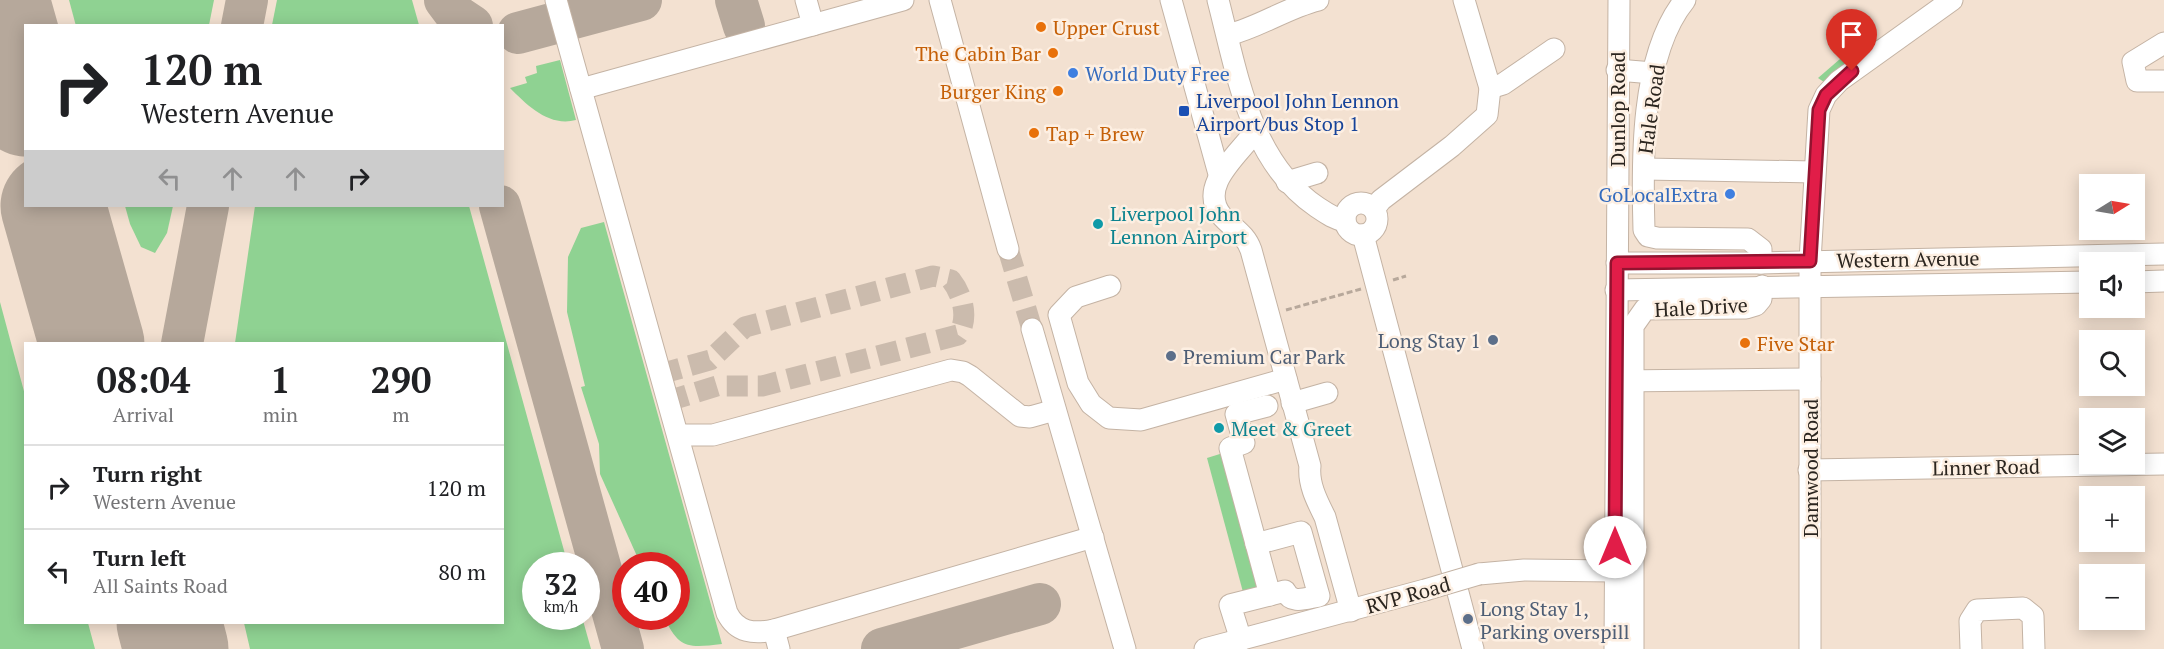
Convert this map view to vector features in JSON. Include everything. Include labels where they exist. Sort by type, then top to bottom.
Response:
[{"type":"street","points":[[556,0],[727,613],[732,623],[748,631],[777,640],[1093,537]]},
{"type":"street","points":[[806,0],[813,25]]},
{"type":"street","points":[[581,89],[903,0]]},
{"type":"street","points":[[940,0],[1008,249]]},
{"type":"street","points":[[1171,0],[1219,174],[1214,195],[1216,206],[1221,215],[1243,234],[1251,250],[1310,466],[1317,473],[1325,502],[1324,517],[1351,611]]},
{"type":"street","points":[[1218,0],[1256,130],[1287,182],[1302,197],[1335,219],[1345,221]]},
{"type":"street","points":[[1228,35],[1250,30],[1294,7],[1318,0]]},
{"type":"street","points":[[1374,209],[1389,193],[1452,146],[1487,115],[1490,88],[1464,0]]},
{"type":"street","name":"Dunlop Road","points":[[1616,290],[1619,0]]},
{"type":"street","name":"Hale Road","points":[[1684,0],[1664,41],[1653,73],[1644,169],[1644,230],[1648,236],[1657,238],[1748,239],[1761,249],[1761,263]]},
{"type":"street","name":"Damwood Road","points":[[1810,649],[1810,261],[1819,110],[1826,95],[1839,81],[1952,0]]},
{"type":"street","points":[[2164,43],[2133,62],[2137,81],[2164,81]]},
{"type":"street","points":[[1490,88],[1503,84],[1554,49]]},
{"type":"street","points":[[1617,70],[1653,73]]},
{"type":"street","points":[[1219,174],[1245,146],[1256,130]]},
{"type":"street","points":[[1644,169],[1814,172]]},
{"type":"street","points":[[1287,182],[1317,173]]},
{"type":"street","points":[[1356,203],[1366,203],[1374,209],[1376,225],[1363,235],[1352,233],[1345,221],[1348,209],[1356,203]]},
{"type":"street","points":[[1363,235],[1374,285],[1473,649]]},
{"type":"street","name":"Western Avenue","points":[[1617,263],[1761,263],[2164,254]]},
{"type":"street","points":[[2145,282],[2164,281]]},
{"type":"street","name":"Western Avenue","points":[[1616,290],[2079,282]]},
{"type":"street","points":[[1110,286],[1076,297],[1059,315],[1078,383],[1091,404],[1110,418],[1141,420],[1286,379]]},
{"type":"street","name":"Hale Drive","points":[[1633,649],[1624,381],[1633,326],[1645,309],[1746,308],[1756,305],[1761,298],[1762,286]]},
{"type":"street","points":[[1615,649],[1614,571],[1624,381],[1616,290]]},
{"type":"street","points":[[1032,330],[1125,649]]},
{"type":"street","points":[[678,435],[713,435],[951,370],[970,376],[1020,416],[1030,417],[1055,410]]},
{"type":"street","points":[[1624,381],[1810,379]]},
{"type":"street","points":[[1292,403],[1327,393]]},
{"type":"street","points":[[1267,406],[1236,414],[1244,443],[1230,448],[1270,595]]},
{"type":"street","name":"Linner Road","points":[[1809,470],[2164,464]]},
{"type":"street","points":[[1241,640],[1230,604],[1285,591],[1287,596],[1296,600],[1319,596],[1301,532],[1256,544]]},
{"type":"street","name":"RVP Road","points":[[1205,649],[1351,611],[1479,574],[1524,570],[1614,571]]},
{"type":"street","points":[[1971,649],[1970,621],[1977,610],[2023,608],[2033,616],[2034,649]]},
{"type":"path","points":[[1279,312],[1406,276]]},
{"type":"green space","points":[[69,0],[214,0],[209,24],[75,24]]},
{"type":"green space","points":[[277,0],[412,0],[419,24],[272,24]]},
{"type":"green space","points":[[1862,40],[1867,47],[1824,82],[1818,78]]},
{"type":"green space","points":[[560,60],[576,120],[548,118],[524,102],[510,88],[527,83],[525,77],[537,73],[536,66]]},
{"type":"green space","points":[[125,207],[173,207],[167,233],[155,253],[141,247],[130,224]]},
{"type":"green space","points":[[255,207],[469,207],[564,552],[522,552],[522,630],[586,630],[591,649],[250,649],[244,624],[504,624],[504,342],[235,342]]},
{"type":"green space","points":[[604,222],[722,644],[693,646],[680,641],[671,630],[690,630],[690,552],[635,552],[600,474],[599,444],[581,387],[585,386],[567,312],[568,257],[581,228]]},
{"type":"green space","points":[[0,302],[24,391],[24,624],[88,624],[95,649],[0,649]]},
{"type":"green space","points":[[1223,453],[1260,587],[1243,592],[1207,458]]},
{"type":"taxiway","points":[[242,24],[247,0]]},
{"type":"taxiway","points":[[445,0],[457,16],[469,24]]},
{"type":"taxiway","points":[[518,33],[641,0]]},
{"type":"taxiway","points":[[736,0],[744,26]]},
{"type":"taxiway","points":[[182,342],[208,207]]},
{"type":"taxiway","points":[[500,207],[623,649]]},
{"type":"taxiway","points":[[882,649],[1040,604]]},
{"type":"taxiway","points":[[180,624],[183,649]]},
{"type":"runway","points":[[0,12],[24,97]]},
{"type":"runway","points":[[53,207],[91,342]]},
{"type":"runway","points":[[170,624],[176,649]]},
{"type":"tunnel","points":[[1008,249],[1032,329]]},
{"type":"tunnel","points":[[660,374],[710,360],[745,327],[933,276],[951,280],[959,293],[964,315],[958,335],[762,386],[717,386],[668,401]]},
{"type":"place","name":"Upper Crust","points":[[1041,27]]},
{"type":"place","name":"The Cabin Bar","points":[[1053,53]]},
{"type":"place","name":"World Duty Free","points":[[1073,73]]},
{"type":"place","name":"Burger King","points":[[1058,91]]},
{"type":"place","name":"Liverpool John Lennon Airport/bus Stop 1","points":[[1184,111]]},
{"type":"place","name":"Tap + Brew","points":[[1034,133]]},
{"type":"place","name":"GoLocalExtra","points":[[1730,194]]},
{"type":"place","name":"Liverpool John Lennon Airport","points":[[1098,224]]},
{"type":"place","name":"Long Stay 1","points":[[1493,340]]},
{"type":"place","name":"Five Star","points":[[1745,343]]},
{"type":"place","name":"Premium Car Park","points":[[1171,356]]},
{"type":"place","name":"Meet & Greet","points":[[1219,428]]},
{"type":"place","name":"Long Stay 1, Parking overspill","points":[[1468,619]]},
{"type":"route","points":[[1615,547],[1617,263],[1810,261],[1819,110],[1826,95],[1852,71]]}]
